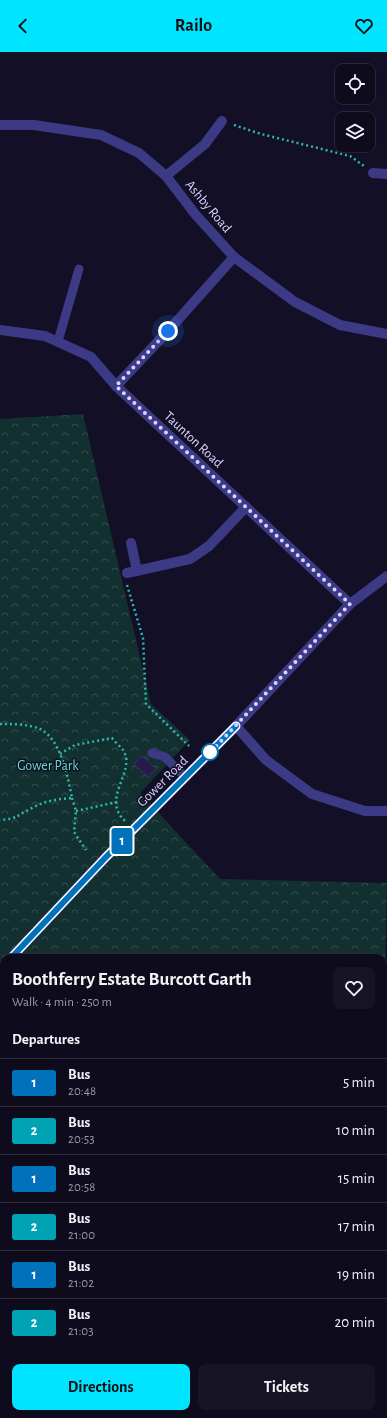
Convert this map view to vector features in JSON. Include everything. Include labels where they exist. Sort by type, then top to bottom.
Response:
[{"type":"street","points":[[166,176],[205,144],[222,121]]},
{"type":"street","name":"Ashby Road","points":[[0,125],[34,125],[102,135],[139,153],[166,176],[195,214],[234,257],[295,302],[340,325],[387,334]]},
{"type":"street","points":[[373,173],[387,174]]},
{"type":"street","points":[[116,386],[173,326],[234,257]]},
{"type":"street","name":"Taunton Road","points":[[0,330],[45,336],[91,357],[116,386],[350,604]]},
{"type":"street","points":[[131,542],[132,572],[190,559],[209,546],[246,507]]},
{"type":"street","name":"Gower Road","points":[[15,954],[134,829],[236,726],[350,604],[387,576]]},
{"type":"street","points":[[236,726],[266,760],[312,794],[365,811],[387,811]]},
{"type":"lane","points":[[58,341],[79,269]]},
{"type":"lane","points":[[152,753],[165,757],[185,777]]},
{"type":"path","points":[[222,121],[261,134],[350,156],[373,173]]},
{"type":"path","points":[[132,572],[129,593],[143,638],[146,704],[189,746]]},
{"type":"path","points":[[0,724],[15,724],[40,729],[52,739],[60,754],[76,811],[74,832],[86,850]]},
{"type":"path","points":[[60,754],[74,745],[112,738],[124,750],[126,767],[117,791],[116,809],[123,819],[134,829]]},
{"type":"path","points":[[0,820],[14,820],[32,808],[56,799],[72,798]]},
{"type":"path","points":[[76,811],[117,802]]},
{"type":"green space","name":"Gower Park","points":[[83,414],[151,704],[190,740],[140,793],[220,879],[387,883],[386,954],[0,954],[0,419]]},
{"type":"building","points":[[142,756],[156,769],[148,777],[134,764]]},
{"type":"bus line","name":"1","points":[[15,954],[106,857],[236,726]]},
{"type":"route","points":[[168,331],[116,386],[350,604],[206,757],[210,752]]}]
